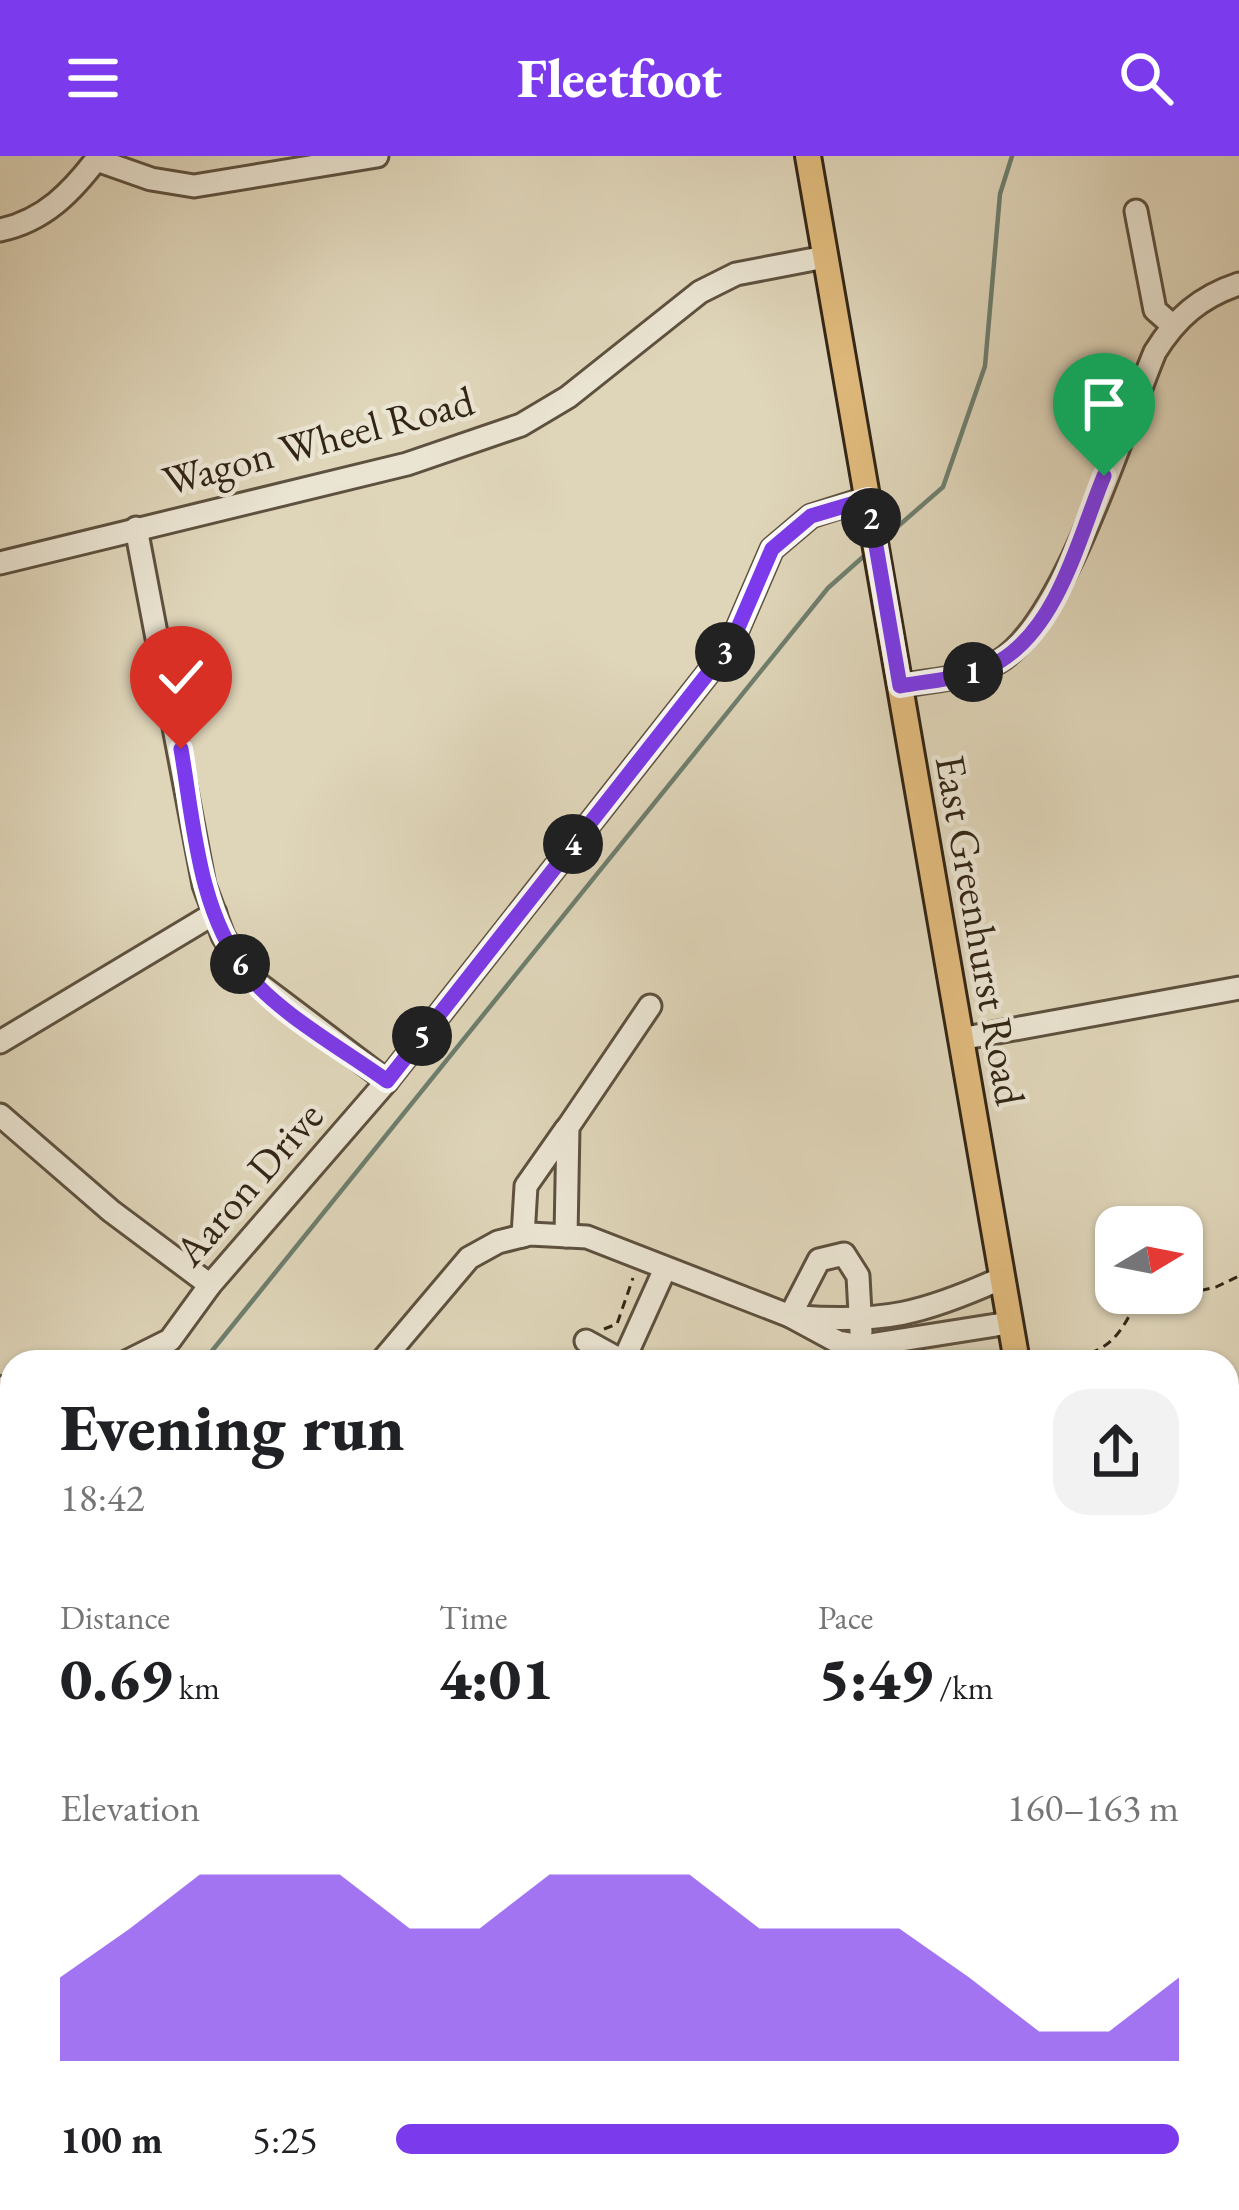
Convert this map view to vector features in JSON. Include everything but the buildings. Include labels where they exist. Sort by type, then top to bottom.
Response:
[{"type":"main road","name":"East Greenhurst Road","points":[[810,158],[1015,1350]]},
{"type":"street","points":[[0,230],[28,224],[58,203],[98,158],[151,179],[194,186],[377,156]]},
{"type":"street","points":[[1136,211],[1155,310],[1172,325]]},
{"type":"street","name":"Wagon Wheel Road","points":[[0,562],[407,464],[521,425],[568,397],[700,292],[736,274],[825,257]]},
{"type":"street","points":[[900,686],[999,662],[1038,624],[1155,352],[1172,325],[1198,302],[1239,284]]},
{"type":"street","name":"Aaron Drive","points":[[150,1350],[170,1340],[210,1285],[387,1081],[731,644],[772,549],[811,516],[868,499]]},
{"type":"street","points":[[136,528],[204,885],[214,913],[248,976],[387,1081]]},
{"type":"street","points":[[0,1042],[214,913]]},
{"type":"street","points":[[960,1040],[1239,988]]},
{"type":"street","points":[[523,1236],[526,1186],[650,1006]]},
{"type":"street","points":[[0,1115],[111,1211],[210,1285]]},
{"type":"street","points":[[566,1236],[568,1127]]},
{"type":"street","points":[[391,1350],[469,1258],[498,1242],[523,1236],[587,1238],[790,1316],[838,1342],[863,1346],[1009,1323]]},
{"type":"street","points":[[790,1316],[819,1260],[844,1254],[858,1276],[863,1346]]},
{"type":"street","points":[[629,1350],[665,1269]]},
{"type":"street","points":[[790,1316],[860,1323],[936,1306],[1000,1280]]},
{"type":"street","points":[[587,1332],[609,1350]]},
{"type":"path","points":[[587,1332],[616,1324],[634,1281],[632,1268]]},
{"type":"path","points":[[1100,1350],[1121,1334],[1134,1306],[1216,1287],[1239,1276]]},
{"type":"waterway","points":[[888,535],[943,487],[985,366],[1000,194],[1012,156]]},
{"type":"waterway","points":[[213,1350],[828,588],[864,556]]},
{"type":"route","points":[[181,749],[204,885],[223,936],[248,976],[387,1081],[731,644],[746,619],[772,549],[788,531],[835,505],[868,499],[900,686],[976,672],[1021,645],[1053,600],[1104,476]]}]
